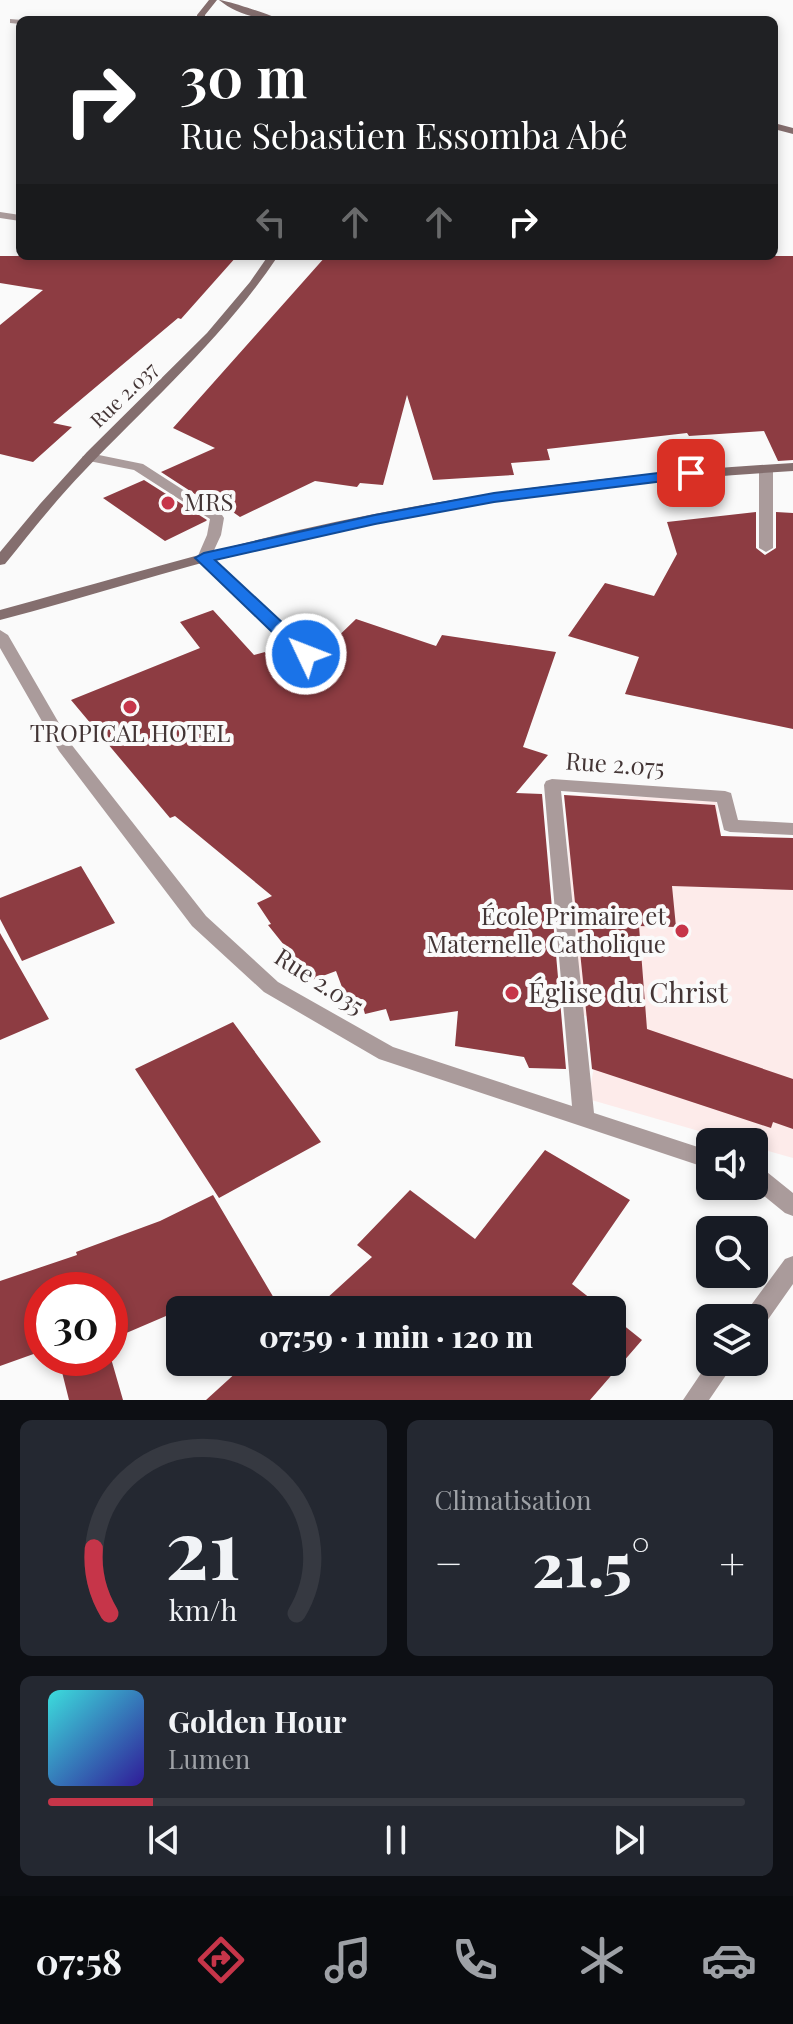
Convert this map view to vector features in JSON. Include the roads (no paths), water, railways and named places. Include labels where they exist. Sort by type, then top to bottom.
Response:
[{"type":"main road","points":[[201,16],[213,0]]},
{"type":"main road","points":[[223,0],[237,9],[262,16]]},
{"type":"main road","name":"Rue 2.037","points":[[0,561],[89,457],[202,347],[251,292],[271,260]]},
{"type":"main road","points":[[0,615],[204,558],[494,497],[720,470],[793,467]]},
{"type":"street","points":[[89,457],[138,467],[217,518],[214,535],[204,558],[306,654]]},
{"type":"street","points":[[766,469],[766,548]]},
{"type":"street","name":"Rue 2.035","points":[[0,635],[65,747],[199,921],[271,987],[386,1053],[696,1155]]},
{"type":"street","name":"Rue 2.075","points":[[584,1119],[552,785],[725,797],[730,826],[793,829]]},
{"type":"street","points":[[768,1186],[793,1206]]},
{"type":"street","points":[[766,1304],[793,1266]]},
{"type":"street","points":[[695,1400],[713,1376]]},
{"type":"place","name":"MRS","points":[[168,503]]},
{"type":"place","name":"TROPICAL HOTEL","points":[[130,707]]},
{"type":"place","name":"École Primaire et Maternelle Catholique","points":[[682,931]]},
{"type":"place","name":"Église du Christ","points":[[512,993]]}]
